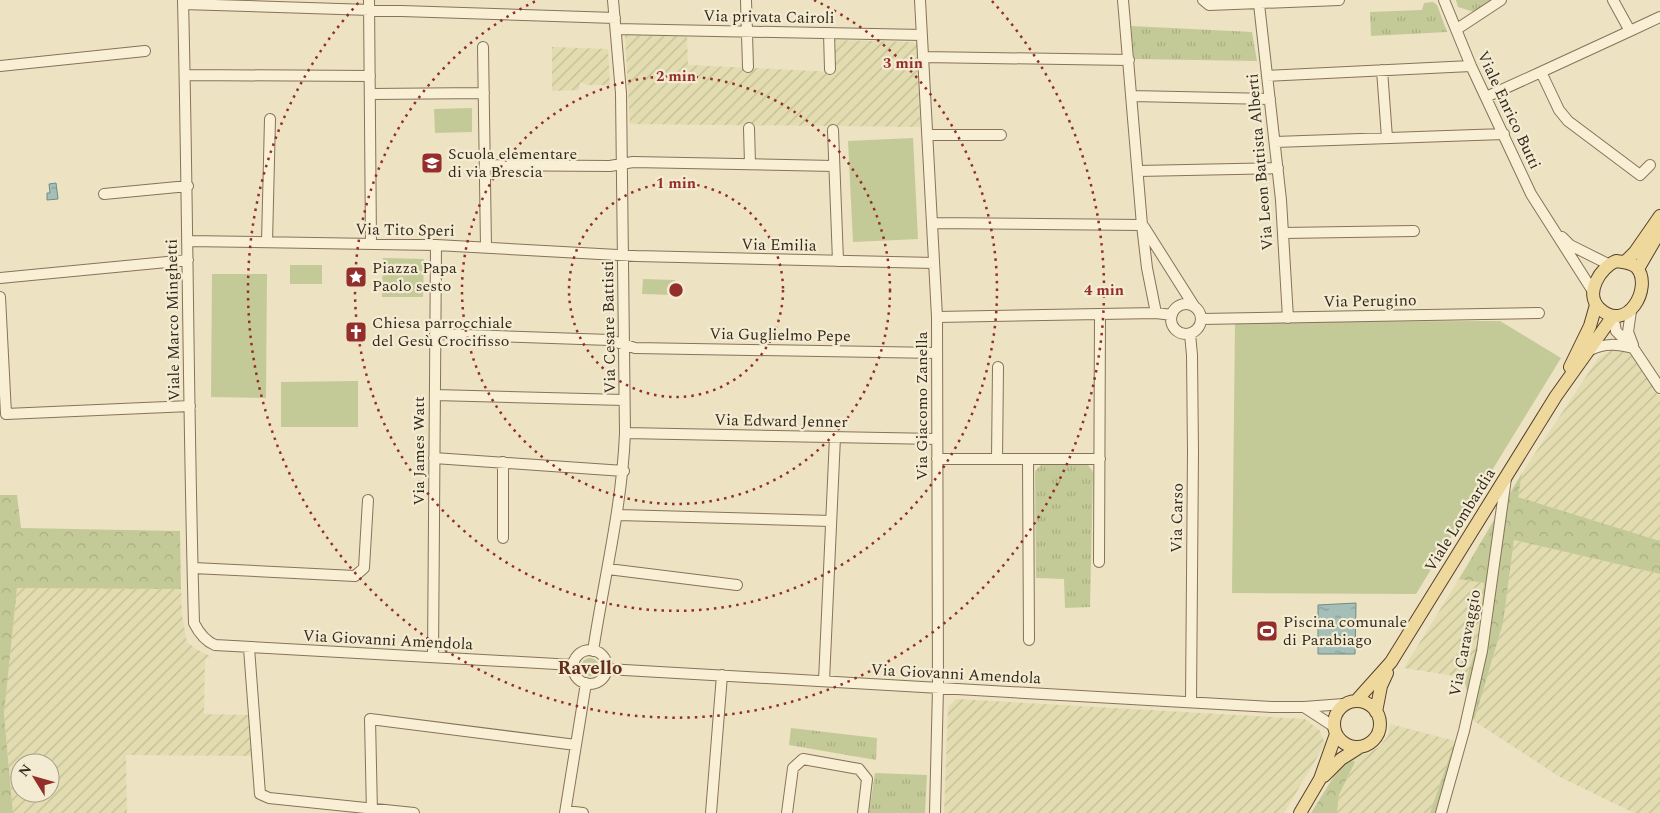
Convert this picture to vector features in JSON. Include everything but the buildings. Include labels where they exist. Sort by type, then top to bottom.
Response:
[{"type":"main road","points":[[1625,262],[1635,252],[1660,216]]},
{"type":"main road","points":[[1638,269],[1660,231]]},
{"type":"main road","points":[[1616,261],[1625,262],[1638,269],[1642,280],[1640,294],[1631,311],[1622,316],[1613,316],[1601,310],[1595,299],[1595,282],[1601,271],[1608,264],[1616,261]]},
{"type":"main road","name":"Viale Lombardia","points":[[1556,396],[1590,326],[1595,299]]},
{"type":"main road","name":"Viale Lombardia","points":[[1320,779],[1341,758],[1370,743],[1379,731],[1380,721],[1376,712],[1381,686],[1391,662],[1556,396],[1613,316]]},
{"type":"main road","name":"Viale Lombardia","points":[[1300,813],[1320,779],[1334,730],[1337,711],[1350,702],[1391,662]]},
{"type":"main road","points":[[1350,702],[1370,705],[1376,712]]},
{"type":"main road","points":[[1334,730],[1346,744],[1360,747]]},
{"type":"street","name":"Via Cesare Battisti","points":[[593,650],[618,515],[624,471],[621,93],[613,0]]},
{"type":"street","points":[[746,0],[748,67]]},
{"type":"street","name":"Via Giacomo Zanella","points":[[920,0],[937,317],[938,688],[935,813]]},
{"type":"street","points":[[1123,0],[1142,225],[1147,268],[1156,313]]},
{"type":"street","points":[[1206,3],[1259,4],[1339,0]]},
{"type":"street","name":"Viale Enrico Butti","points":[[1444,0],[1471,66],[1532,194],[1595,299]]},
{"type":"street","points":[[1457,29],[1501,0]]},
{"type":"street","points":[[1613,0],[1630,31]]},
{"type":"street","points":[[183,2],[369,5],[615,18]]},
{"type":"street","name":"Viale Marco Minghetti","points":[[183,2],[188,186],[187,241],[194,624],[197,631],[203,637]]},
{"type":"street","name":"Via Leon Battista Alberti","points":[[1259,4],[1278,168],[1288,318]]},
{"type":"street","points":[[369,5],[371,244]]},
{"type":"street","points":[[1486,96],[1660,18]]},
{"type":"street","name":"Via privata Cairoli","points":[[616,29],[922,35]]},
{"type":"street","points":[[829,33],[830,69]]},
{"type":"street","points":[[483,47],[486,247]]},
{"type":"street","points":[[0,66],[145,51]]},
{"type":"street","points":[[923,57],[1128,60]]},
{"type":"street","points":[[1267,76],[1471,66]]},
{"type":"street","points":[[1382,70],[1387,138]]},
{"type":"street","points":[[1541,72],[1559,110],[1568,121],[1640,175],[1650,165]]},
{"type":"street","points":[[185,75],[370,76]]},
{"type":"street","points":[[370,94],[484,93]]},
{"type":"street","points":[[1132,96],[1270,99]]},
{"type":"street","points":[[267,242],[270,119]]},
{"type":"street","points":[[749,128],[750,164]]},
{"type":"street","points":[[833,130],[838,261]]},
{"type":"street","points":[[1275,142],[1504,134]]},
{"type":"street","points":[[928,135],[1001,135]]},
{"type":"street","points":[[485,165],[610,166],[633,162],[834,166]]},
{"type":"street","points":[[1138,171],[1278,168]]},
{"type":"street","points":[[104,194],[188,186]]},
{"type":"street","points":[[932,223],[1142,225]]},
{"type":"street","points":[[1142,225],[1199,312],[1201,319],[1198,329],[1190,334],[1184,334],[1176,330],[1171,320],[1174,311],[1180,305],[1190,304],[1194,306]]},
{"type":"street","points":[[1554,230],[1570,245],[1608,264]]},
{"type":"street","points":[[1283,233],[1414,231]]},
{"type":"street","name":"Via Tito Speri","points":[[187,241],[436,245],[623,255]]},
{"type":"street","name":"Via James Watt","points":[[433,656],[436,245]]},
{"type":"street","name":"Via Emilia","points":[[623,255],[934,263]]},
{"type":"street","points":[[0,278],[188,260]]},
{"type":"street","points":[[0,297],[6,414],[190,406]]},
{"type":"street","points":[[1631,311],[1628,332],[1634,349]]},
{"type":"street","points":[[937,317],[1156,313],[1172,315]]},
{"type":"street","name":"Via Perugino","points":[[1201,319],[1539,313]]},
{"type":"street","points":[[1099,562],[1100,314]]},
{"type":"street","points":[[1613,316],[1616,331],[1634,349],[1660,388]]},
{"type":"street","name":"Via Guglielmo Pepe","points":[[435,334],[610,340],[635,348],[937,353]]},
{"type":"street","name":"Via Carso","points":[[1190,334],[1193,452],[1191,702]]},
{"type":"street","points":[[1590,350],[1611,344],[1634,349]]},
{"type":"street","points":[[997,459],[998,368]]},
{"type":"street","points":[[1651,374],[1660,368]]},
{"type":"street","points":[[435,396],[624,400]]},
{"type":"street","name":"Via Edward Jenner","points":[[625,433],[938,439]]},
{"type":"street","points":[[824,681],[835,437]]},
{"type":"street","points":[[434,458],[624,471]]},
{"type":"street","points":[[937,459],[1100,459]]},
{"type":"street","points":[[1028,459],[1029,640]]},
{"type":"street","points":[[503,462],[503,538]]},
{"type":"street","name":"Via Caravaggio","points":[[1441,813],[1464,731],[1482,651],[1506,476]]},
{"type":"street","points":[[193,568],[355,576],[364,568],[368,500]]},
{"type":"street","points":[[618,515],[831,521]]},
{"type":"street","points":[[608,569],[737,585]]},
{"type":"street","name":"Via Giovanni Amendola","points":[[203,637],[215,645],[249,648],[433,656],[574,665]]},
{"type":"street","points":[[249,648],[260,794],[269,798],[414,813]]},
{"type":"street","points":[[593,650],[599,652],[604,657],[607,669],[605,676],[593,684],[586,683],[576,676],[574,665],[580,654],[593,650]]},
{"type":"street","name":"Via Giovanni Amendola","points":[[607,669],[1191,702],[1304,707],[1350,702]]},
{"type":"street","points":[[711,813],[722,675]]},
{"type":"street","points":[[583,813],[566,812],[586,683]]},
{"type":"street","points":[[1304,707],[1334,730]]},
{"type":"street","points":[[372,810],[370,719],[576,745]]},
{"type":"street","points":[[787,813],[793,768],[803,760],[859,769],[867,779],[863,813]]},
{"type":"shaded area","points":[[625,35],[687,36],[688,65],[835,72],[834,40],[913,42],[919,47],[920,127],[630,124]]},
{"type":"shaded area","points":[[552,47],[608,49],[610,85],[587,85],[580,82],[579,90],[552,91]]},
{"type":"shaded area","points":[[1612,350],[1630,352],[1660,398],[1660,541],[1518,497],[1522,473],[1599,357]]},
{"type":"shaded area","points":[[1514,540],[1660,574],[1660,813],[1634,813],[1560,777],[1474,721],[1503,623]]},
{"type":"shaded area","points":[[1459,579],[1484,583],[1479,638],[1467,678],[1404,668]]},
{"type":"shaded area","points":[[17,588],[181,589],[182,615],[187,642],[210,656],[205,660],[204,714],[249,715],[252,756],[126,755],[127,813],[13,813],[12,803],[60,803],[60,753],[10,753],[10,780],[4,714]]},
{"type":"shaded area","points":[[956,699],[1305,719],[1320,731],[1325,744],[1284,813],[944,813],[948,707]]},
{"type":"shaded area","points":[[1390,724],[1455,741],[1430,813],[1337,813],[1339,796],[1355,762],[1346,757],[1368,754],[1380,746],[1388,736]]},
{"type":"green space","points":[[1456,0],[1496,0],[1477,13],[1458,7]]},
{"type":"green space","points":[[1433,2],[1437,5],[1447,32],[1371,36],[1370,12],[1422,10],[1424,3]]},
{"type":"green space","points":[[1131,26],[1252,32],[1257,61],[1134,59]]},
{"type":"green space","points":[[472,108],[472,132],[435,133],[434,109]]},
{"type":"green space","points":[[913,138],[918,239],[853,242],[848,141]]},
{"type":"green space","points":[[383,258],[424,259],[423,297],[382,297]]},
{"type":"green space","points":[[290,265],[322,265],[322,284],[290,284]]},
{"type":"green space","points":[[212,274],[267,274],[266,398],[211,397]]},
{"type":"green space","points":[[643,279],[675,280],[675,295],[642,294]]},
{"type":"green space","points":[[1500,321],[1561,358],[1416,594],[1232,593],[1235,322]]},
{"type":"green space","points":[[358,381],[358,427],[281,427],[281,382]]},
{"type":"green space","points":[[1042,464],[1088,465],[1093,472],[1090,607],[1065,608],[1064,579],[1036,578],[1035,471]]},
{"type":"green space","points":[[1522,473],[1518,497],[1660,541],[1660,574],[1514,540],[1503,623],[1474,721],[1465,683],[1479,638],[1484,583],[1459,579]]},
{"type":"green space","points":[[0,495],[17,495],[21,528],[180,531],[181,589],[17,588],[4,714],[10,780],[10,803],[12,803],[13,813],[0,813]]},
{"type":"green space","points":[[590,658],[596,661],[599,667],[596,673],[590,676],[584,673],[581,667],[584,661]]},
{"type":"green space","points":[[791,728],[877,738],[876,760],[789,745]]},
{"type":"green space","points":[[1455,741],[1438,811],[1437,813],[1430,813]]},
{"type":"green space","points":[[1346,757],[1355,762],[1339,795],[1337,813],[1311,813]]},
{"type":"green space","points":[[875,773],[927,775],[925,813],[869,813]]},
{"type":"water","points":[[56,183],[58,199],[47,200],[47,193],[50,193],[49,184]]},
{"type":"water","points":[[1356,603],[1355,654],[1318,654],[1318,605]]},
{"type":"place","name":"Scuola elementare di via Brescia","points":[[432,163]]},
{"type":"place","name":"Piazza Papa Paolo sesto","points":[[356,277]]},
{"type":"place","name":"Chiesa parrocchiale del Gesù Crocifisso","points":[[356,332]]},
{"type":"place","name":"Piscina comunale di Parabiago","points":[[1267,631]]},
{"type":"district","name":"Ravello","points":[[590,668]]}]
